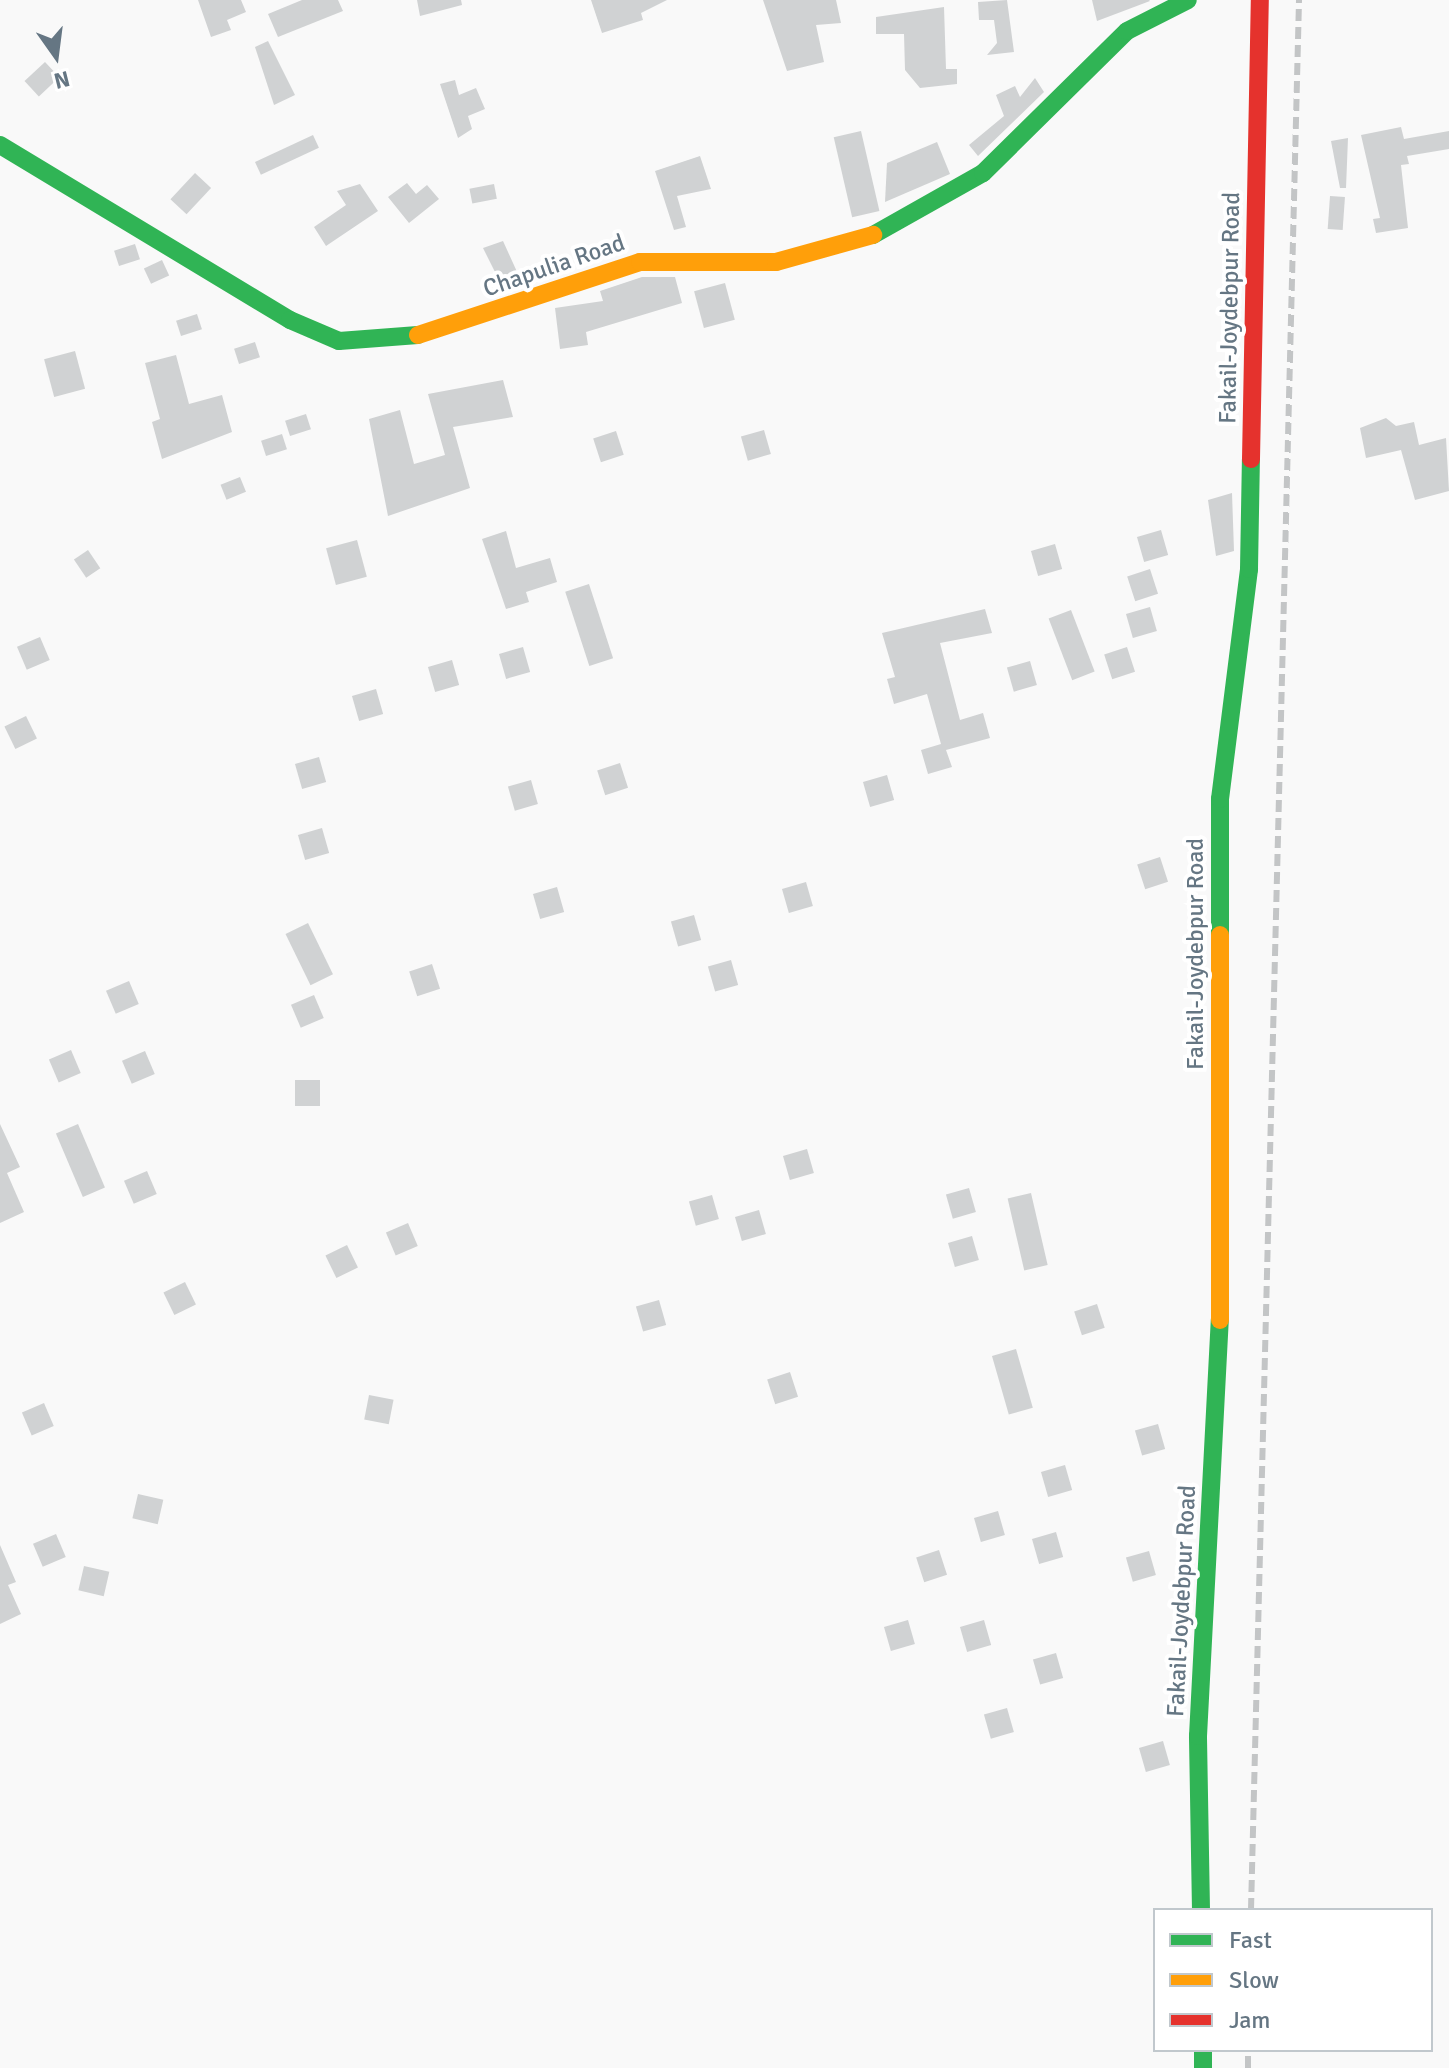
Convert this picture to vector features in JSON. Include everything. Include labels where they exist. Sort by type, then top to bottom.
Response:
[{"type":"street","name":"Chapulia Road","points":[[0,145],[290,320],[339,341],[418,335],[640,262],[776,262],[866,239],[983,173],[1127,31],[1188,0]]},
{"type":"street","name":"Fakail-Joydebpur Road","points":[[1201,1908],[1198,1736],[1220,1349],[1220,799],[1249,569],[1260,0]]},
{"type":"building","points":[[198,0],[241,0],[246,12],[227,20],[231,30],[211,37]]},
{"type":"building","points":[[302,0],[338,0],[343,11],[278,37],[268,14]]},
{"type":"building","points":[[417,0],[461,0],[462,5],[420,16]]},
{"type":"building","points":[[591,0],[667,0],[641,13],[643,20],[602,33]]},
{"type":"building","points":[[763,0],[836,0],[841,23],[816,25],[824,62],[787,71]]},
{"type":"building","points":[[1007,0],[1014,52],[987,55],[997,43],[994,20],[979,20],[978,2]]},
{"type":"building","points":[[1092,0],[1149,0],[1150,1],[1097,21]]},
{"type":"building","points":[[944,7],[946,69],[957,69],[957,84],[920,88],[905,70],[904,34],[876,34],[876,17]]},
{"type":"building","points":[[268,41],[295,95],[274,105],[255,47]]},
{"type":"building","points":[[45,62],[59,77],[39,96],[25,81]]},
{"type":"building","points":[[1035,78],[1044,92],[978,156],[969,145],[1004,116],[996,95],[1015,86],[1020,97]]},
{"type":"building","points":[[455,80],[459,95],[476,88],[485,109],[468,116],[472,129],[458,138],[440,84]]},
{"type":"building","points":[[1401,127],[1404,139],[1449,131],[1449,149],[1407,156],[1409,164],[1401,165],[1408,228],[1376,233],[1373,219],[1380,218],[1361,135]]},
{"type":"building","points":[[861,131],[879,211],[852,217],[834,137]]},
{"type":"building","points":[[313,135],[319,148],[261,175],[255,162]]},
{"type":"building","points":[[1348,138],[1346,188],[1340,188],[1331,141]]},
{"type":"building","points":[[937,142],[950,174],[885,202],[887,163]]},
{"type":"building","points":[[700,156],[711,189],[677,196],[686,227],[674,230],[655,171]]},
{"type":"building","points":[[195,173],[211,188],[187,214],[170,199]]},
{"type":"building","points":[[407,183],[416,194],[427,185],[439,199],[409,223],[388,197]]},
{"type":"building","points":[[360,184],[378,211],[326,246],[314,227],[346,205],[337,191]]},
{"type":"building","points":[[494,184],[497,199],[472,203],[469,189]]},
{"type":"building","points":[[1330,196],[1345,197],[1343,230],[1328,229]]},
{"type":"building","points":[[503,241],[518,274],[499,280],[483,248]]},
{"type":"building","points":[[135,244],[140,259],[119,266],[114,251]]},
{"type":"building","points":[[162,260],[169,275],[151,284],[144,268]]},
{"type":"building","points":[[642,277],[675,277],[682,303],[586,332],[588,345],[560,349],[555,308],[603,301],[600,291]]},
{"type":"building","points":[[725,283],[735,320],[704,328],[694,291]]},
{"type":"building","points":[[197,314],[202,329],[181,336],[176,321]]},
{"type":"building","points":[[255,342],[260,357],[239,364],[234,349]]},
{"type":"building","points":[[75,351],[85,389],[54,397],[44,359]]},
{"type":"building","points":[[176,355],[189,404],[222,395],[232,432],[162,459],[152,422],[160,419],[145,363]]},
{"type":"building","points":[[503,380],[513,417],[453,427],[470,488],[388,516],[369,419],[400,410],[414,464],[445,455],[428,394]]},
{"type":"building","points":[[306,414],[311,429],[290,436],[285,421]]},
{"type":"building","points":[[1386,418],[1396,426],[1414,422],[1419,445],[1446,438],[1449,491],[1415,500],[1401,450],[1366,458],[1360,428]]},
{"type":"building","points":[[764,430],[771,454],[748,461],[741,437]]},
{"type":"building","points":[[616,431],[624,455],[601,462],[593,438]]},
{"type":"building","points":[[282,434],[287,449],[266,456],[261,441]]},
{"type":"building","points":[[240,477],[246,492],[227,500],[221,485]]},
{"type":"building","points":[[1232,493],[1234,551],[1216,556],[1208,500]]},
{"type":"building","points":[[1161,530],[1168,555],[1144,562],[1137,537]]},
{"type":"building","points":[[506,531],[516,568],[550,558],[557,582],[526,592],[529,602],[506,609],[482,539]]},
{"type":"building","points":[[357,540],[367,577],[336,585],[326,548]]},
{"type":"building","points":[[1055,544],[1062,569],[1038,576],[1031,551]]},
{"type":"building","points":[[88,550],[100,568],[86,578],[74,560]]},
{"type":"building","points":[[1150,569],[1158,594],[1135,601],[1127,576]]},
{"type":"building","points":[[589,584],[613,658],[589,666],[565,592]]},
{"type":"building","points":[[1150,607],[1157,631],[1133,638],[1126,614]]},
{"type":"building","points":[[985,609],[992,633],[940,643],[960,720],[983,713],[990,738],[946,750],[952,767],[928,774],[921,750],[941,744],[927,694],[894,704],[887,679],[895,677],[882,633]]},
{"type":"building","points":[[1071,610],[1095,672],[1072,680],[1049,619]]},
{"type":"building","points":[[40,637],[50,660],[27,670],[17,647]]},
{"type":"building","points":[[523,647],[530,672],[506,679],[499,654]]},
{"type":"building","points":[[1127,647],[1135,672],[1112,679],[1104,654]]},
{"type":"building","points":[[452,660],[459,685],[435,692],[428,667]]},
{"type":"building","points":[[1030,661],[1037,685],[1014,692],[1007,668]]},
{"type":"building","points":[[376,689],[383,714],[359,721],[352,696]]},
{"type":"building","points":[[26,716],[37,738],[15,749],[4,727]]},
{"type":"building","points":[[319,757],[326,782],[302,789],[295,764]]},
{"type":"building","points":[[620,763],[628,788],[605,795],[597,770]]},
{"type":"building","points":[[887,775],[894,800],[870,807],[863,782]]},
{"type":"building","points":[[531,780],[538,804],[515,811],[508,787]]},
{"type":"building","points":[[322,828],[329,853],[305,860],[298,835]]},
{"type":"building","points":[[1160,857],[1168,882],[1145,889],[1137,864]]},
{"type":"building","points":[[806,882],[813,906],[789,913],[782,889]]},
{"type":"building","points":[[557,887],[564,912],[540,919],[533,894]]},
{"type":"building","points":[[694,915],[701,940],[678,947],[671,922]]},
{"type":"building","points":[[308,923],[333,974],[311,985],[286,934]]},
{"type":"building","points":[[731,960],[738,985],[715,992],[708,967]]},
{"type":"building","points":[[432,964],[440,989],[417,996],[409,971]]},
{"type":"building","points":[[129,981],[139,1004],[116,1014],[106,991]]},
{"type":"building","points":[[314,995],[324,1018],[301,1028],[291,1005]]},
{"type":"building","points":[[71,1050],[81,1073],[59,1082],[49,1059]]},
{"type":"building","points":[[145,1051],[155,1074],[132,1084],[122,1061]]},
{"type":"building","points":[[295,1080],[320,1080],[320,1106],[295,1106]]},
{"type":"building","points":[[0,1124],[20,1167],[7,1173],[24,1212],[0,1223]]},
{"type":"building","points":[[78,1124],[105,1188],[83,1197],[56,1133]]},
{"type":"building","points":[[807,1149],[814,1173],[790,1180],[783,1156]]},
{"type":"building","points":[[147,1171],[157,1194],[134,1204],[124,1181]]},
{"type":"building","points":[[969,1188],[976,1212],[953,1219],[946,1195]]},
{"type":"building","points":[[1031,1193],[1048,1265],[1024,1271],[1008,1198]]},
{"type":"building","points":[[712,1195],[719,1219],[696,1226],[689,1202]]},
{"type":"building","points":[[759,1210],[766,1234],[742,1241],[735,1217]]},
{"type":"building","points":[[408,1223],[418,1246],[396,1255],[386,1232]]},
{"type":"building","points":[[972,1236],[979,1260],[955,1267],[948,1243]]},
{"type":"building","points":[[347,1245],[358,1267],[336,1278],[325,1256]]},
{"type":"building","points":[[185,1282],[196,1304],[174,1315],[163,1293]]},
{"type":"building","points":[[659,1300],[666,1325],[643,1332],[636,1307]]},
{"type":"building","points":[[1097,1304],[1105,1328],[1082,1335],[1074,1311]]},
{"type":"building","points":[[1016,1349],[1033,1408],[1009,1415],[992,1356]]},
{"type":"building","points":[[790,1372],[798,1397],[775,1404],[767,1379]]},
{"type":"building","points":[[369,1395],[394,1400],[389,1424],[364,1420]]},
{"type":"building","points":[[44,1403],[54,1426],[32,1435],[22,1412]]},
{"type":"building","points":[[1158,1424],[1165,1449],[1142,1456],[1135,1431]]},
{"type":"building","points":[[1065,1465],[1072,1490],[1048,1497],[1041,1472]]},
{"type":"building","points":[[138,1494],[163,1500],[158,1524],[132,1518]]},
{"type":"building","points":[[998,1511],[1005,1535],[981,1542],[974,1518]]},
{"type":"building","points":[[1056,1532],[1063,1557],[1039,1564],[1032,1539]]},
{"type":"building","points":[[56,1534],[66,1557],[43,1567],[33,1544]]},
{"type":"building","points":[[0,1545],[16,1582],[8,1585],[21,1614],[0,1624]]},
{"type":"building","points":[[939,1550],[947,1575],[924,1582],[916,1557]]},
{"type":"building","points":[[1149,1551],[1156,1575],[1133,1582],[1126,1558]]},
{"type":"building","points":[[84,1566],[109,1572],[104,1596],[78,1590]]},
{"type":"building","points":[[908,1620],[915,1644],[891,1651],[884,1627]]},
{"type":"building","points":[[984,1620],[991,1645],[967,1652],[960,1627]]},
{"type":"building","points":[[1056,1653],[1063,1678],[1040,1685],[1033,1660]]},
{"type":"building","points":[[1007,1708],[1014,1732],[991,1739],[984,1715]]},
{"type":"building","points":[[1163,1741],[1170,1765],[1146,1772],[1139,1748]]},
{"type":"railway","points":[[1251,1908],[1299,0]]},
{"type":"railway","points":[[1248,2052],[1248,2068]]},
{"type":"traffic: fast","points":[[873,235],[983,173],[1127,31],[1188,0]]},
{"type":"traffic: fast","points":[[0,145],[290,320],[339,341],[418,335]]},
{"type":"traffic: fast","points":[[1220,935],[1220,799],[1249,569],[1251,459]]},
{"type":"traffic: fast","points":[[1201,1908],[1198,1736],[1220,1320]]},
{"type":"traffic: fast","points":[[1203,2052],[1203,2068]]},
{"type":"traffic: slow","points":[[418,335],[640,262],[776,262],[873,235]]},
{"type":"traffic: slow","points":[[1220,935],[1220,1320]]},
{"type":"traffic: jam","points":[[1251,459],[1260,0]]}]
